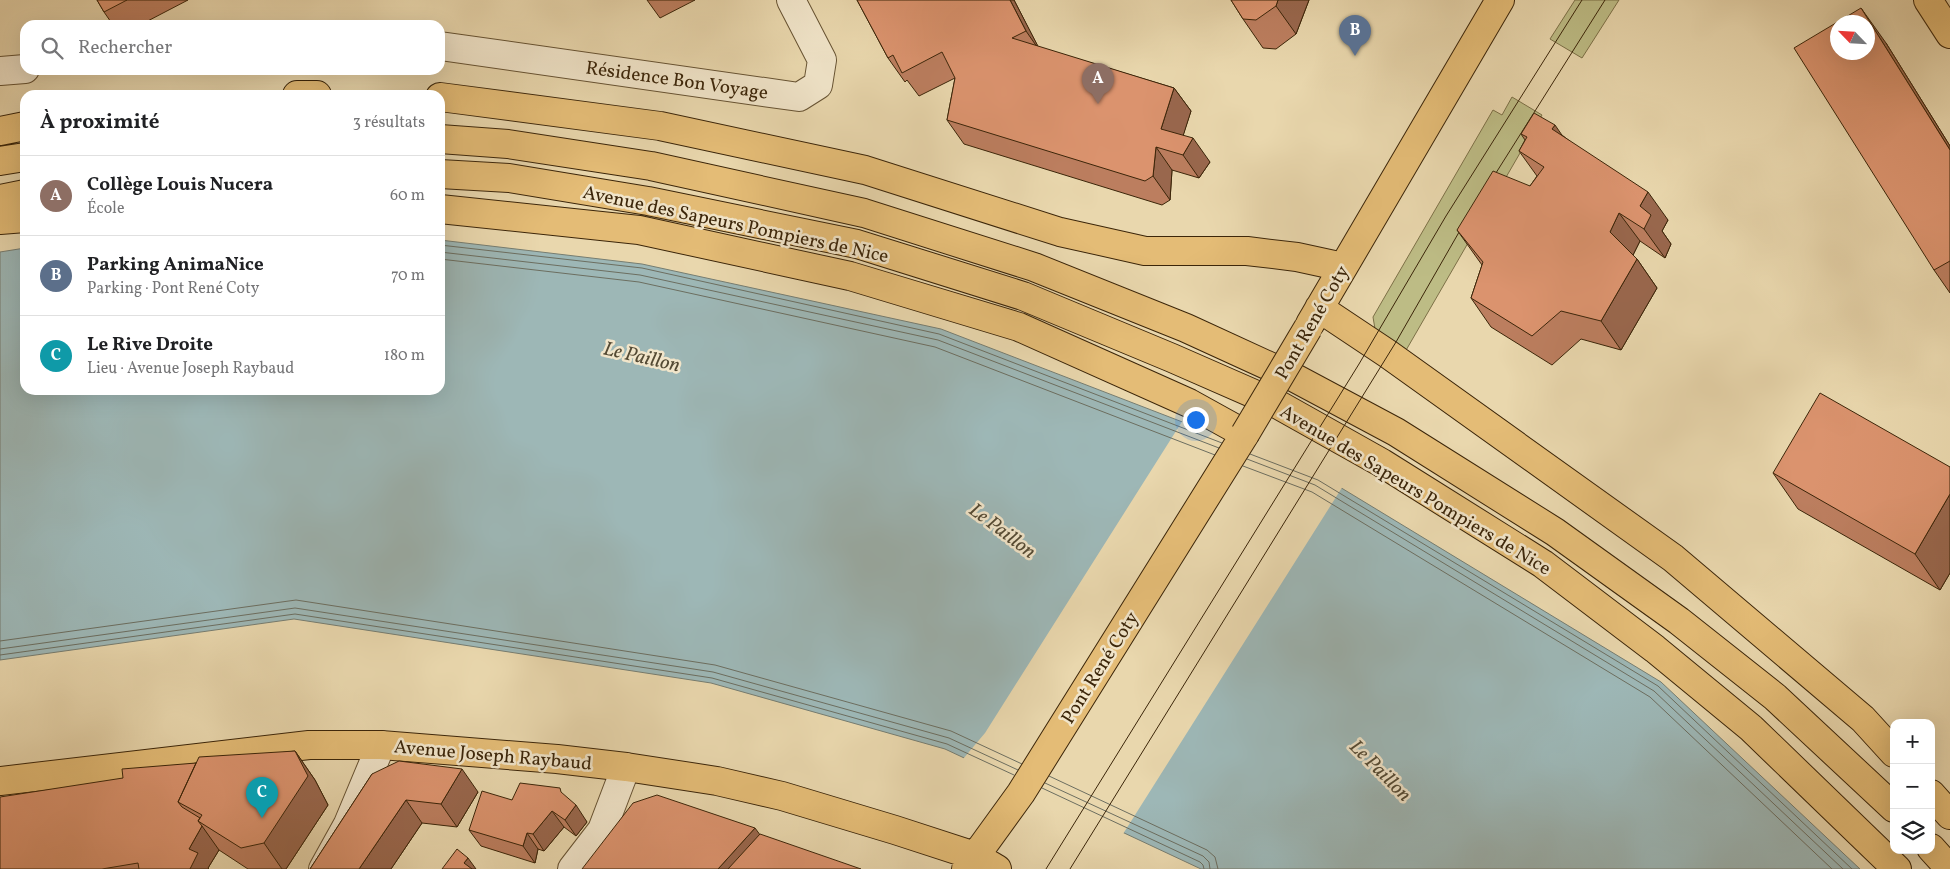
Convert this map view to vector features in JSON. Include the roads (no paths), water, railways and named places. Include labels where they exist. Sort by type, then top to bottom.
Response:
[{"type":"main road","name":"Pont René Coty","points":[[979,865],[1021,793],[1246,434],[1500,0]]},
{"type":"main road","points":[[1928,0],[1950,34]]},
{"type":"main road","points":[[445,97],[660,126],[865,170],[1060,232],[1145,251],[1247,251],[1297,257],[1343,267]]},
{"type":"main road","points":[[0,130],[20,127]]},
{"type":"main road","name":"Avenue des Sapeurs Pompiers de Nice","points":[[445,139],[508,144],[651,166],[864,213],[1034,267],[1204,336],[1293,377],[1396,432],[1555,532],[1679,621],[1775,697],[1890,804]]},
{"type":"main road","points":[[0,161],[20,158]]},
{"type":"main road","name":"Avenue des Sapeurs Pompiers de Nice","points":[[445,174],[508,178],[648,201],[857,244],[1023,296],[1277,404],[1382,463],[1543,564],[1655,649],[1751,728],[1898,869]]},
{"type":"main road","points":[[0,199],[20,195]]},
{"type":"main road","points":[[445,210],[640,230],[850,276],[1018,328],[1189,403],[1246,434]]},
{"type":"main road","points":[[0,220],[20,218]]},
{"type":"main road","points":[[1314,318],[1372,342],[1673,558],[1863,719],[1890,749]]},
{"type":"main road","name":"Avenue Joseph Raybaud","points":[[0,781],[308,745],[382,745],[557,759],[717,781],[782,796],[895,830],[979,865]]},
{"type":"main road","points":[[1935,798],[1950,815]]},
{"type":"main road","points":[[1935,852],[1950,869]]},
{"type":"street","name":"Résidence Bon Voyage","points":[[445,47],[799,97],[818,85],[822,60],[791,0]]},
{"type":"street","points":[[0,72],[20,70]]},
{"type":"street","points":[[323,869],[348,824],[382,745]]},
{"type":"street","points":[[572,869],[602,830],[626,767]]},
{"type":"water","name":"Le Paillon","points":[[445,241],[642,264],[941,329],[1320,475],[1661,682],[1860,869],[1201,869],[945,749],[711,683],[294,619],[0,660],[0,252],[20,249],[20,395],[445,395]]},
{"type":"tram line","points":[[1046,869],[1359,364],[1446,216],[1582,0]]},
{"type":"tram line","points":[[1489,184],[1605,0]]},
{"type":"tram line","points":[[1070,869],[1396,342],[1466,220]]},
{"type":"place","name":"Parking AnimaNice","points":[[1355,56]]},
{"type":"place","name":"Collège Louis Nucera","points":[[1098,104]]},
{"type":"place","name":"Le Rive Droite","points":[[262,818]]}]
